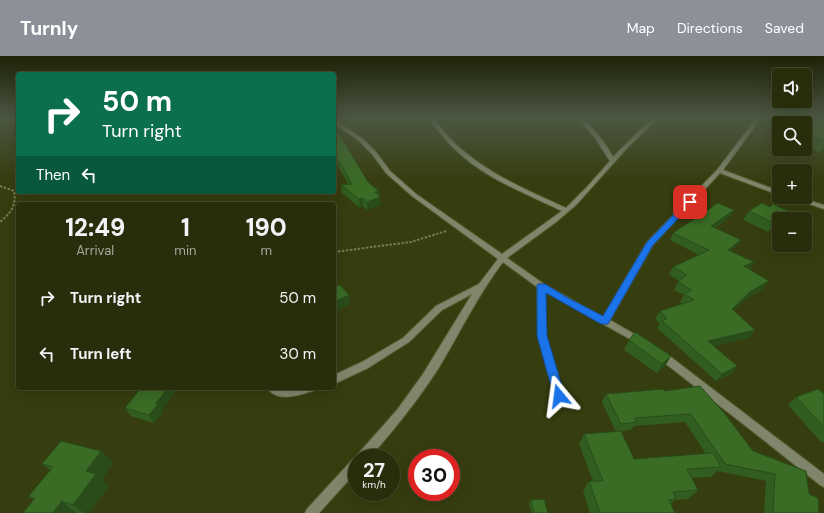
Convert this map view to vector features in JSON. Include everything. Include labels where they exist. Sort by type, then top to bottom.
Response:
[{"type":"street","points":[[359,138],[374,153],[388,172],[414,195],[541,286],[605,321],[662,356],[824,481]]},
{"type":"street","points":[[447,138],[478,164],[512,185],[565,210]]},
{"type":"street","points":[[599,138],[605,145],[612,160]]},
{"type":"street","points":[[370,449],[389,429],[435,366],[481,286],[502,258],[579,199],[612,160],[626,148],[634,138]]},
{"type":"street","points":[[605,321],[650,244],[719,171],[744,138]]},
{"type":"street","points":[[719,171],[772,190]]},
{"type":"street","points":[[812,204],[824,208]]},
{"type":"street","points":[[336,379],[365,365],[406,340],[439,308],[481,286]]},
{"type":"street","points":[[541,286],[542,336],[559,396]]},
{"type":"street","points":[[275,390],[294,392],[302,390]]},
{"type":"street","points":[[311,513],[348,473]]},
{"type":"path","points":[[0,186],[14,191],[16,198],[13,208],[0,222]]},
{"type":"path","points":[[336,252],[411,242],[458,226]]},
{"type":"building","points":[[336,138],[342,138],[368,182],[379,191],[375,192],[380,197],[367,202],[362,198],[359,199],[341,185],[352,184],[336,156]]},
{"type":"building","points":[[718,203],[734,210],[711,226],[741,240],[728,250],[754,262],[744,266],[769,281],[751,291],[732,309],[755,330],[708,341],[737,366],[722,374],[662,321],[667,318],[660,311],[694,300],[684,294],[692,290],[678,282],[687,275],[673,267],[709,250],[673,233]]},
{"type":"building","points":[[762,203],[770,207],[773,204],[790,212],[772,212],[772,222],[749,211]]},
{"type":"building","points":[[336,285],[340,285],[349,295],[336,301]]},
{"type":"building","points":[[635,332],[671,356],[662,364],[629,340]]},
{"type":"building","points":[[700,386],[725,414],[753,451],[806,471],[809,494],[818,498],[819,513],[773,513],[775,474],[725,464],[691,414],[635,418],[637,422],[621,424],[606,394],[663,389],[665,391]]},
{"type":"building","points":[[818,389],[824,394],[824,427],[796,397]]},
{"type":"building","points":[[139,390],[166,390],[149,415],[125,408]]},
{"type":"building","points":[[621,431],[634,459],[713,453],[721,467],[687,469],[698,490],[673,492],[676,499],[669,500],[675,513],[600,513],[589,481],[603,481],[584,434]]},
{"type":"building","points":[[61,441],[101,451],[86,471],[96,474],[73,505],[62,501],[53,513],[23,513],[35,498],[28,497],[53,467],[42,464]]},
{"type":"building","points":[[544,499],[548,513],[534,513],[531,500]]},
{"type":"route","points":[[559,396],[542,336],[540,302],[541,286],[605,321],[650,244],[690,202]]}]
